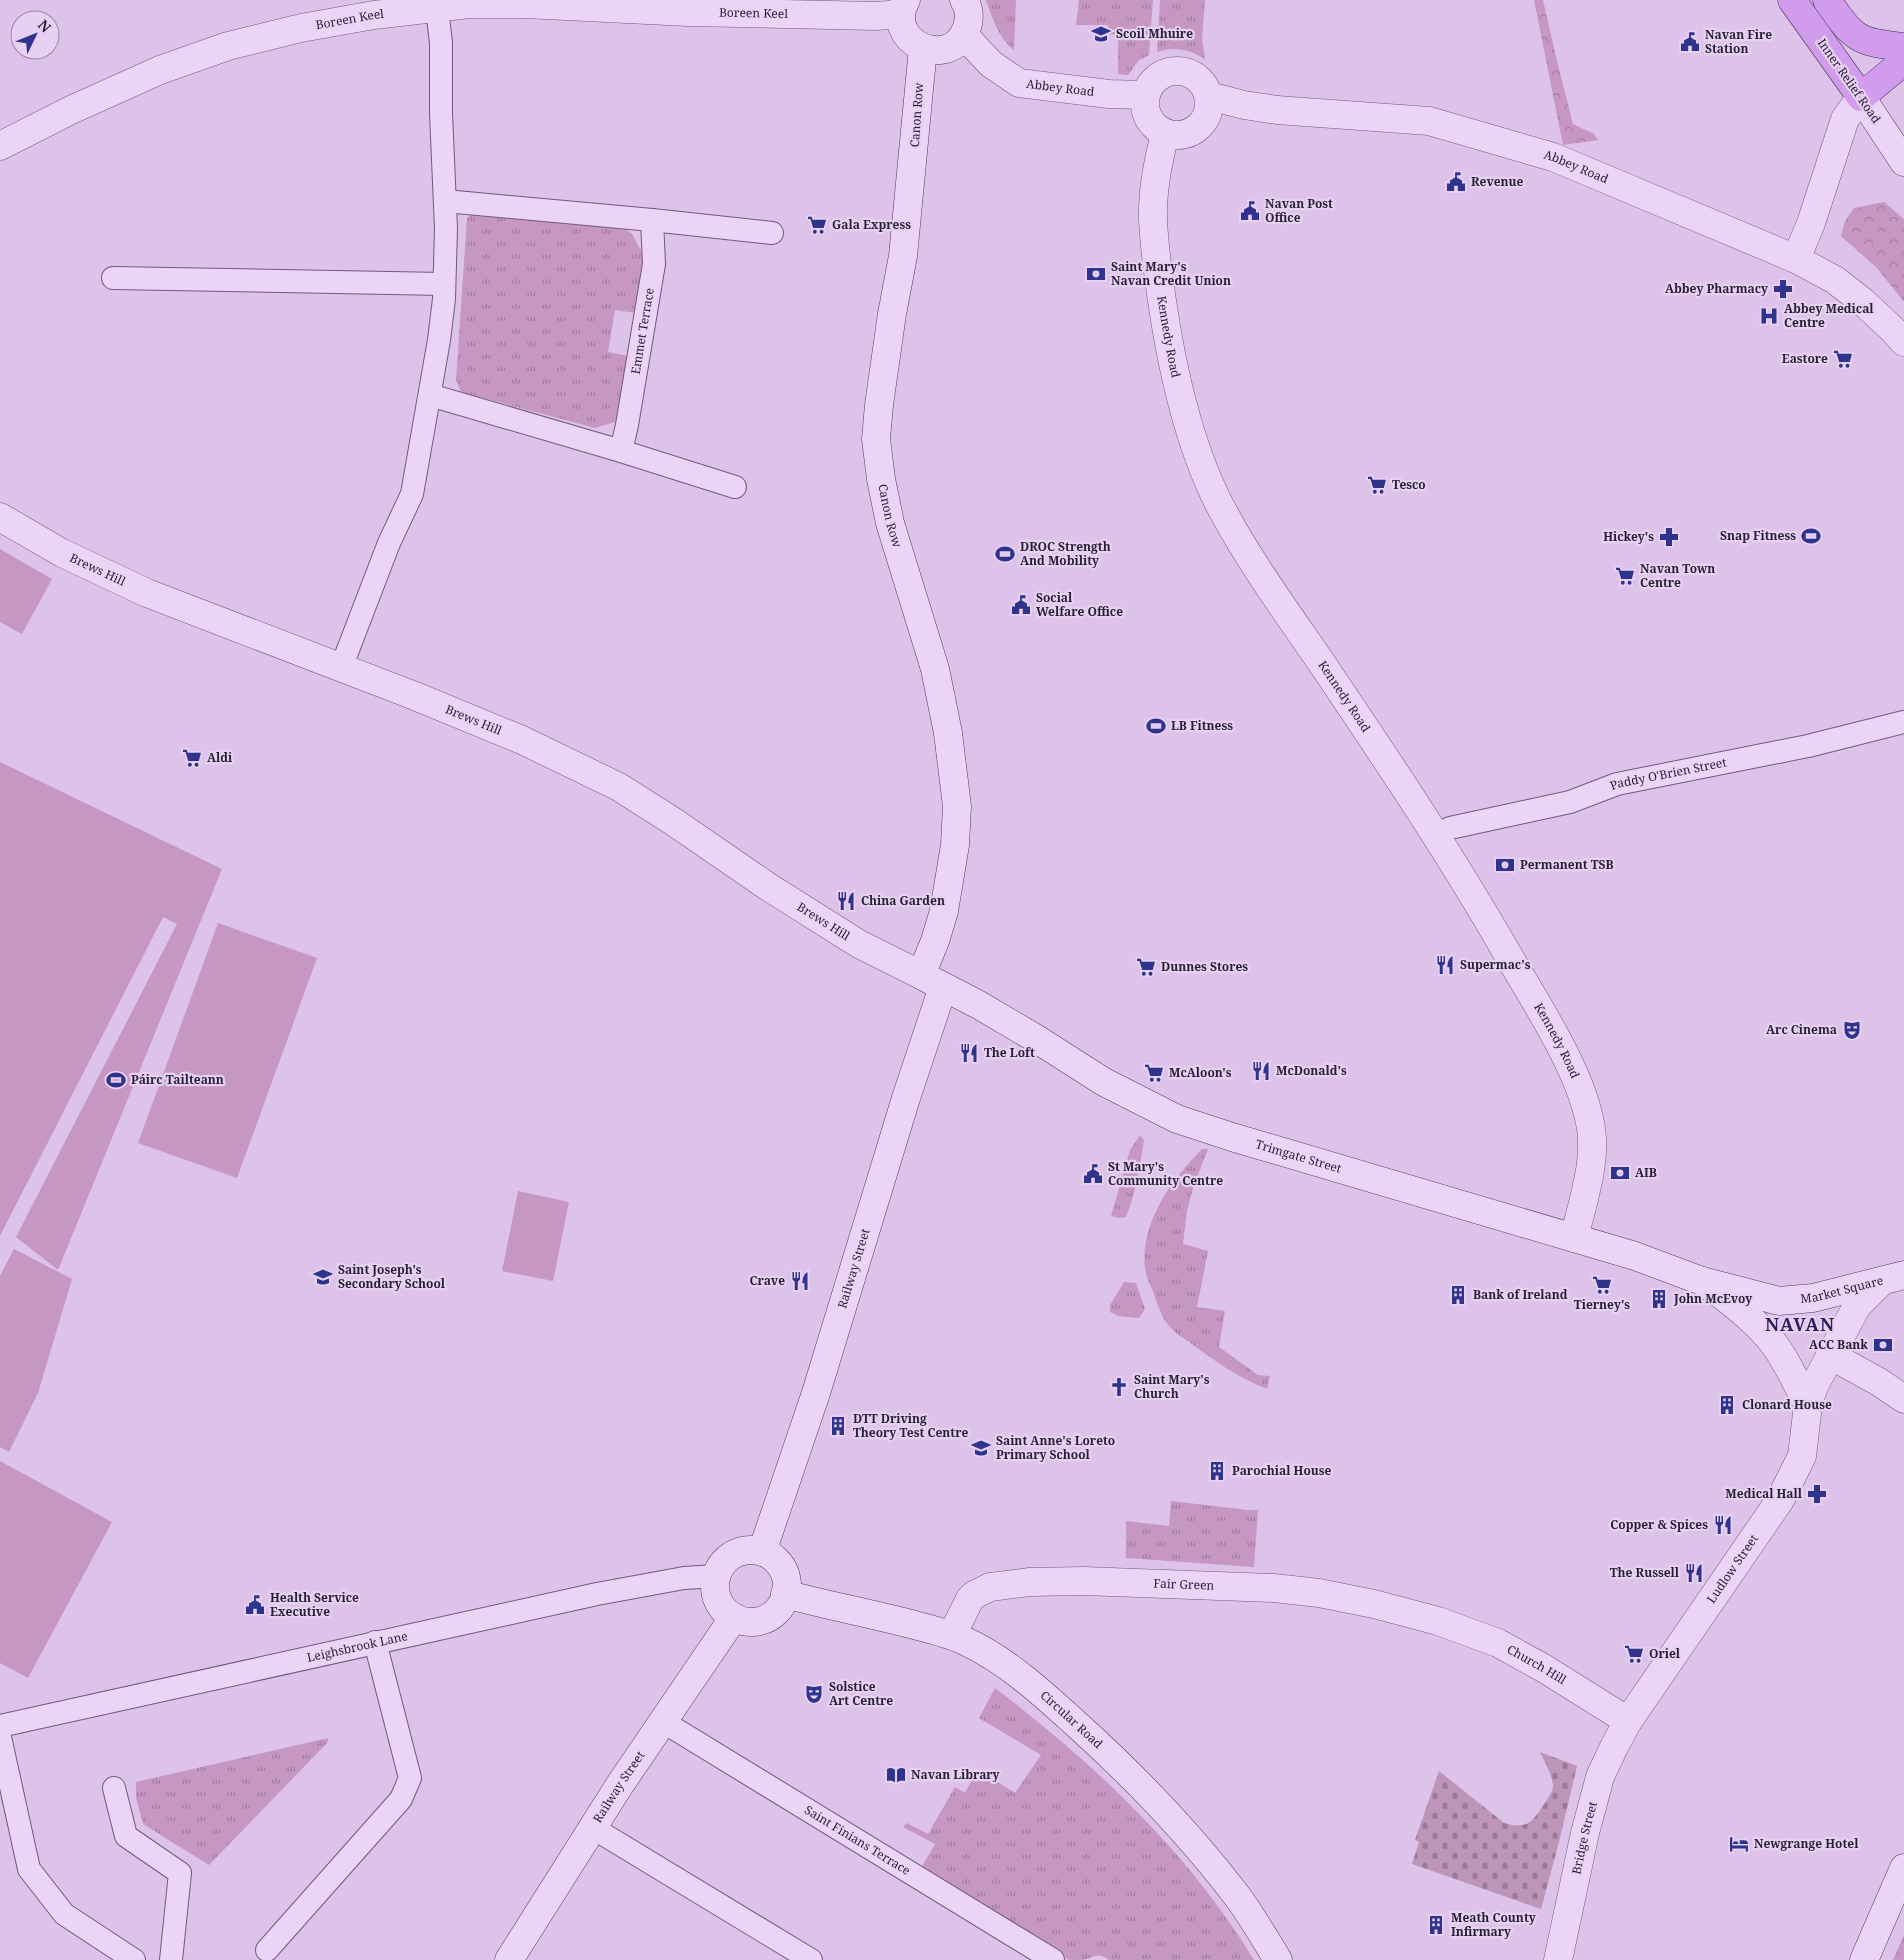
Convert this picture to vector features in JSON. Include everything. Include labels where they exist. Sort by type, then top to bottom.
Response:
[{"type":"main road","name":"Inner Relief Road","points":[[1792,0],[1860,97]]},
{"type":"main road","points":[[1827,0],[1848,30],[1864,41],[1904,47]]},
{"type":"main road","points":[[1860,97],[1904,61]]},
{"type":"street","points":[[904,7],[902,25],[906,34],[914,43],[923,48],[934,50],[946,49],[956,44],[964,35],[968,25],[969,13],[964,0]]},
{"type":"street","points":[[341,668],[389,543],[412,494],[444,308],[446,229],[441,43],[437,4]]},
{"type":"street","name":"Boreen Keel","points":[[0,146],[89,102],[160,70],[228,46],[300,28],[437,4],[618,4],[688,12],[876,16],[904,7]]},
{"type":"street","name":"Abbey Road","points":[[964,35],[991,64],[1019,83],[1109,94],[1145,95]]},
{"type":"street","name":"Canon Row","points":[[923,48],[906,237],[892,314],[876,438],[881,479],[890,523],[935,669],[948,733],[958,806],[955,845],[944,912],[935,941],[932,981]]},
{"type":"street","points":[[1177,70],[1188,72],[1197,78],[1209,96],[1210,105],[1202,124],[1194,131],[1176,136],[1165,134],[1157,129],[1146,114],[1145,95],[1157,77],[1166,72],[1177,70]]},
{"type":"street","name":"Abbey Road","points":[[1209,96],[1244,105],[1277,110],[1429,121],[1553,157],[1796,259],[1835,280],[1862,301],[1904,342]]},
{"type":"street","points":[[1796,259],[1845,119],[1860,97]]},
{"type":"street","name":"Inner Relief Road","points":[[1860,97],[1904,162]]},
{"type":"street","name":"Kennedy Road","points":[[1165,134],[1157,163],[1152,208],[1156,257],[1163,311],[1175,374],[1194,443],[1207,478],[1224,514],[1436,835],[1553,1033],[1576,1080],[1589,1117],[1592,1137],[1590,1169],[1574,1238]]},
{"type":"street","points":[[445,201],[677,221],[772,233]]},
{"type":"street","name":"Emmet Terrace","points":[[621,451],[654,264],[652,220]]},
{"type":"street","points":[[113,278],[444,284]]},
{"type":"street","points":[[430,395],[735,486]]},
{"type":"street","name":"Brews Hill","points":[[0,517],[62,553],[147,594],[415,696],[522,740],[619,787],[858,944],[932,981]]},
{"type":"street","name":"Paddy O'Brien Street","points":[[1436,835],[1450,828],[1570,802],[1617,784],[1802,747],[1904,722]]},
{"type":"street","name":"Trimgate Street","points":[[932,981],[1035,1038],[1104,1082],[1177,1119],[1635,1256],[1702,1281]]},
{"type":"street","name":"Railway Street","points":[[762,1552],[775,1519],[822,1375],[906,1098],[932,981]]},
{"type":"street","name":"Market Square","points":[[1702,1281],[1779,1301],[1813,1298],[1893,1278]]},
{"type":"street","name":"Market Square","points":[[1808,1405],[1814,1386],[1857,1306],[1893,1278]]},
{"type":"street","points":[[1702,1281],[1728,1299],[1770,1339],[1808,1405]]},
{"type":"street","points":[[1830,1355],[1880,1382],[1904,1400]]},
{"type":"street","name":"Ludlow Street","points":[[1628,1721],[1780,1500],[1802,1456],[1808,1405]]},
{"type":"street","points":[[751,1550],[762,1552],[772,1556],[784,1573],[786,1583],[785,1594],[778,1608],[765,1618],[755,1621],[744,1621],[734,1618],[720,1604],[716,1595],[716,1576],[721,1566],[729,1557],[739,1552],[751,1550]]},
{"type":"street","name":"Leighsbrook Lane","points":[[0,1726],[375,1642],[665,1581],[716,1576]]},
{"type":"street","name":"Fair Green","points":[[952,1635],[970,1599],[990,1587],[1030,1582],[1084,1580],[1274,1588],[1319,1593],[1374,1604],[1438,1621]]},
{"type":"street","name":"Circular Road","points":[[785,1594],[820,1604],[893,1618],[952,1635],[966,1641],[1004,1664],[1045,1695],[1108,1752],[1168,1814],[1238,1898],[1278,1960]]},
{"type":"street","name":"Railway Street","points":[[509,1960],[662,1721],[734,1618]]},
{"type":"street","name":"Church Hill","points":[[1438,1621],[1498,1643],[1546,1669],[1628,1721]]},
{"type":"street","points":[[266,1950],[401,1799],[410,1778],[375,1642]]},
{"type":"street","name":"Saint Finians Terrace","points":[[662,1721],[1054,1960]]},
{"type":"street","name":"Bridge Street","points":[[1558,1960],[1585,1833],[1600,1777],[1628,1721]]},
{"type":"street","points":[[0,1737],[29,1869],[64,1914],[134,1960]]},
{"type":"street","points":[[114,1788],[126,1836],[180,1873],[171,1960]]},
{"type":"street","points":[[593,1828],[811,1960]]},
{"type":"street","points":[[1864,1960],[1904,1868]]},
{"type":"green space","points":[[986,0],[1016,0],[1014,50],[1000,33]]},
{"type":"green space","points":[[1079,0],[1153,0],[1149,55],[1139,60],[1128,75],[1118,74],[1118,35],[1108,34],[1108,25],[1076,25]]},
{"type":"green space","points":[[1160,0],[1205,0],[1202,38],[1205,59],[1193,53],[1176,49],[1157,52]]},
{"type":"green space","points":[[1534,0],[1543,0],[1573,124],[1594,134],[1598,140],[1563,145]]},
{"type":"green space","points":[[1884,202],[1904,219],[1904,302],[1877,268],[1841,236],[1845,221],[1854,208]]},
{"type":"green space","points":[[474,212],[621,225],[632,234],[644,256],[635,313],[615,310],[608,352],[628,356],[620,408],[615,422],[595,428],[461,392],[456,380],[467,218]]},
{"type":"green space","points":[[0,549],[52,579],[22,634],[0,622]]},
{"type":"green space","points":[[0,762],[222,869],[58,1270],[16,1237],[177,924],[163,917],[0,1236]]},
{"type":"green space","points":[[218,923],[317,958],[237,1178],[138,1143]]},
{"type":"green space","points":[[1140,1135],[1144,1140],[1137,1179],[1126,1217],[1118,1218],[1111,1216],[1130,1150]]},
{"type":"green space","points":[[1202,1149],[1208,1149],[1193,1188],[1187,1211],[1183,1244],[1208,1251],[1197,1307],[1225,1311],[1219,1347],[1258,1375],[1270,1376],[1267,1389],[1228,1369],[1173,1330],[1165,1321],[1147,1278],[1145,1252],[1147,1235],[1153,1219],[1169,1189],[1190,1161]]},
{"type":"green space","points":[[518,1191],[569,1202],[553,1281],[502,1271]]},
{"type":"green space","points":[[14,1249],[72,1279],[38,1393],[9,1452],[0,1447],[0,1276]]},
{"type":"green space","points":[[1124,1282],[1136,1283],[1145,1309],[1139,1318],[1118,1316],[1110,1312],[1110,1305]]},
{"type":"green space","points":[[0,1461],[112,1522],[28,1678],[0,1663]]},
{"type":"green space","points":[[1171,1501],[1258,1510],[1254,1567],[1126,1558],[1126,1521],[1169,1526]]},
{"type":"green space","points":[[995,1688],[1069,1748],[1138,1812],[1200,1883],[1254,1960],[1109,1960],[1098,1956],[1082,1960],[1069,1960],[920,1870],[935,1844],[903,1827],[907,1823],[928,1834],[955,1787],[965,1793],[973,1778],[985,1774],[1015,1793],[1041,1755],[979,1718]]},
{"type":"green space","points":[[328,1738],[328,1742],[209,1865],[143,1824],[136,1798],[136,1782]]},
{"type":"green space","points":[[1540,1752],[1577,1766],[1541,1909],[1412,1864],[1419,1842],[1415,1840],[1439,1771],[1504,1823],[1524,1825],[1533,1820],[1553,1788],[1550,1773]]},
{"type":"green space","points":[[1904,1935],[1904,1960],[1893,1960]]},
{"type":"place","name":"Scoil Mhuire","points":[[1101,34]]},
{"type":"place","name":"Navan Fire Station","points":[[1690,42]]},
{"type":"place","name":"Revenue","points":[[1456,182]]},
{"type":"place","name":"Navan Post Office","points":[[1250,211]]},
{"type":"place","name":"Gala Express","points":[[817,225]]},
{"type":"place","name":"Saint Mary's Navan Credit Union","points":[[1096,274]]},
{"type":"place","name":"Abbey Pharmacy","points":[[1783,289]]},
{"type":"place","name":"Abbey Medical Centre","points":[[1769,316]]},
{"type":"place","name":"Eastore","points":[[1843,359]]},
{"type":"place","name":"Tesco","points":[[1377,485]]},
{"type":"place","name":"Snap Fitness","points":[[1811,536]]},
{"type":"place","name":"Hickey's","points":[[1669,537]]},
{"type":"place","name":"DROC Strength And Mobility","points":[[1005,554]]},
{"type":"place","name":"Navan Town Centre","points":[[1625,576]]},
{"type":"place","name":"Social Welfare Office","points":[[1021,605]]},
{"type":"place","name":"LB Fitness","points":[[1156,726]]},
{"type":"place","name":"Aldi","points":[[192,758]]},
{"type":"place","name":"Permanent TSB","points":[[1505,865]]},
{"type":"place","name":"China Garden","points":[[846,901]]},
{"type":"place","name":"Supermac's","points":[[1445,965]]},
{"type":"place","name":"Dunnes Stores","points":[[1146,967]]},
{"type":"place","name":"Arc Cinema","points":[[1852,1030]]},
{"type":"place","name":"The Loft","points":[[969,1053]]},
{"type":"place","name":"McDonald's","points":[[1261,1071]]},
{"type":"place","name":"McAloon's","points":[[1154,1073]]},
{"type":"place","name":"Páirc Tailteann","points":[[116,1080]]},
{"type":"place","name":"AIB","points":[[1620,1173]]},
{"type":"place","name":"St Mary's Community Centre","points":[[1093,1174]]},
{"type":"place","name":"Saint Joseph's Secondary School","points":[[323,1277]]},
{"type":"place","name":"Crave","points":[[800,1281]]},
{"type":"place","name":"Tierney's","points":[[1602,1285]]},
{"type":"place","name":"Bank of Ireland","points":[[1458,1295]]},
{"type":"place","name":"John McEvoy","points":[[1659,1299]]},
{"type":"place","name":"ACC Bank","points":[[1883,1345]]},
{"type":"place","name":"Saint Mary's Church","points":[[1119,1387]]},
{"type":"place","name":"Clonard House","points":[[1727,1405]]},
{"type":"place","name":"DTT Driving Theory Test Centre","points":[[838,1426]]},
{"type":"place","name":"Saint Anne's Loreto Primary School","points":[[981,1448]]},
{"type":"place","name":"Parochial House","points":[[1217,1471]]},
{"type":"place","name":"Medical Hall","points":[[1817,1494]]},
{"type":"place","name":"Copper & Spices","points":[[1723,1525]]},
{"type":"place","name":"The Russell","points":[[1694,1573]]},
{"type":"place","name":"Health Service Executive","points":[[255,1605]]},
{"type":"place","name":"Oriel","points":[[1634,1654]]},
{"type":"place","name":"Solstice Art Centre","points":[[814,1694]]},
{"type":"place","name":"Navan Library","points":[[896,1775]]},
{"type":"place","name":"Newgrange Hotel","points":[[1739,1844]]},
{"type":"place","name":"Meath County Infirmary","points":[[1436,1925]]},
{"type":"district","name":"NAVAN","points":[[1800,1325]]}]
